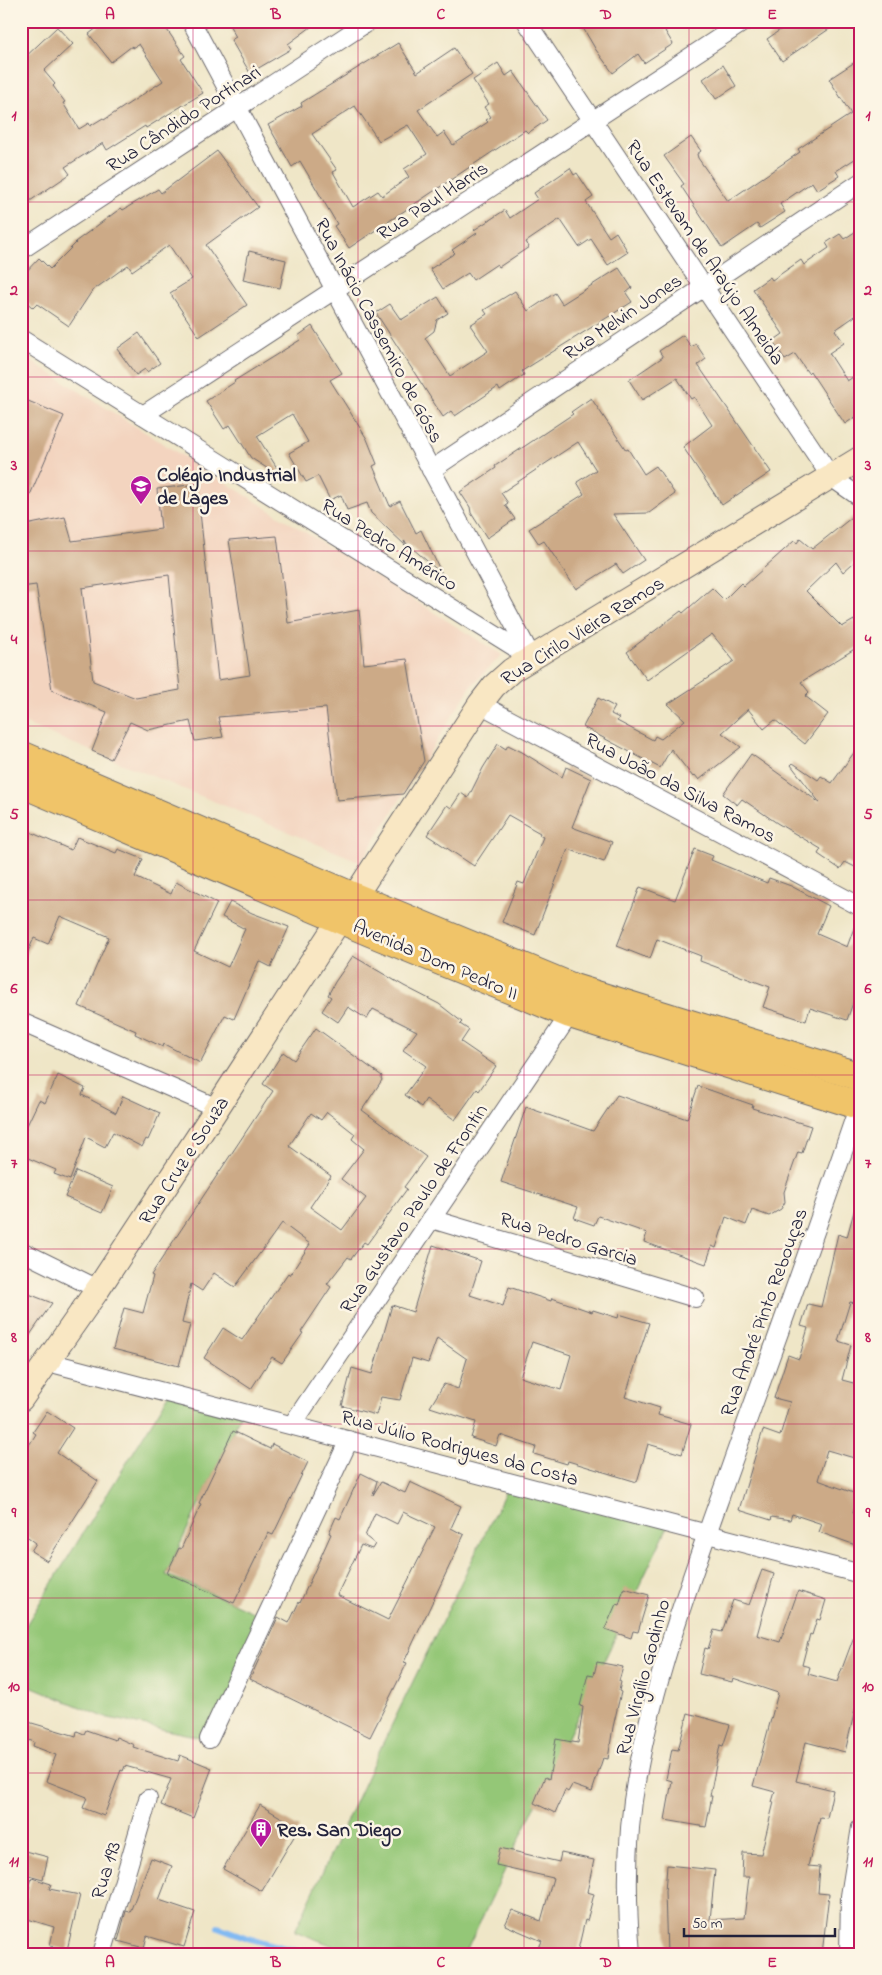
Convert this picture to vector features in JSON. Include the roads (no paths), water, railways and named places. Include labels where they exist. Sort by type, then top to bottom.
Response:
[{"type":"main road","name":"Rua Cirilo Vieira Ramos","points":[[354,897],[480,704],[512,670],[861,458]]},
{"type":"main road","name":"Avenida Dom Pedro II","points":[[21,755],[354,897],[574,988],[861,1077]]},
{"type":"main road","name":"Avenida Dom Pedro II","points":[[21,783],[339,919],[570,1014],[860,1106]]},
{"type":"main road","name":"Rua Cruz e Souza","points":[[21,1399],[98,1289],[354,897]]},
{"type":"street","name":"Rua Inácio Cassemiro de Góss","points":[[191,21],[532,658]]},
{"type":"street","name":"Rua Cândido Portinari","points":[[21,250],[369,21]]},
{"type":"street","name":"Rua Estevam de Araújo Almeida","points":[[526,21],[832,477],[861,498]]},
{"type":"street","name":"Rua Paul Harris","points":[[143,415],[744,21]]},
{"type":"street","name":"Rua Melvin Jones","points":[[431,470],[861,182]]},
{"type":"street","name":"Rua Pedro Américo","points":[[21,339],[532,658]]},
{"type":"street","name":"Rua João da Silva Ramos","points":[[480,704],[861,907]]},
{"type":"street","name":"Rua Gustavo Paulo de Frontin","points":[[292,1425],[570,1014]]},
{"type":"street","points":[[21,1022],[217,1108]]},
{"type":"street","name":"Rua André Pinto Rebouças","points":[[708,1534],[860,1106]]},
{"type":"street","name":"Rua Pedro Garcia","points":[[431,1219],[694,1298]]},
{"type":"street","points":[[21,1251],[98,1289]]},
{"type":"street","name":"Rua Júlio Rodrigues da Costa","points":[[48,1362],[861,1574]]},
{"type":"street","points":[[209,1739],[349,1440]]},
{"type":"street","name":"Rua Virgílio Godinho","points":[[631,1954],[628,1922],[629,1840],[636,1778],[656,1692],[671,1641],[708,1534]]},
{"type":"street","name":"Rua 193","points":[[102,1954],[148,1799]]},
{"type":"street","points":[[850,1954],[850,1896],[861,1827]]},
{"type":"waterway","points":[[218,1927],[248,1938],[308,1954]]},
{"type":"place","name":"Colégio Industrial de Lages","points":[[141,505]]},
{"type":"place","name":"Res. San Diego","points":[[261,1848]]}]
